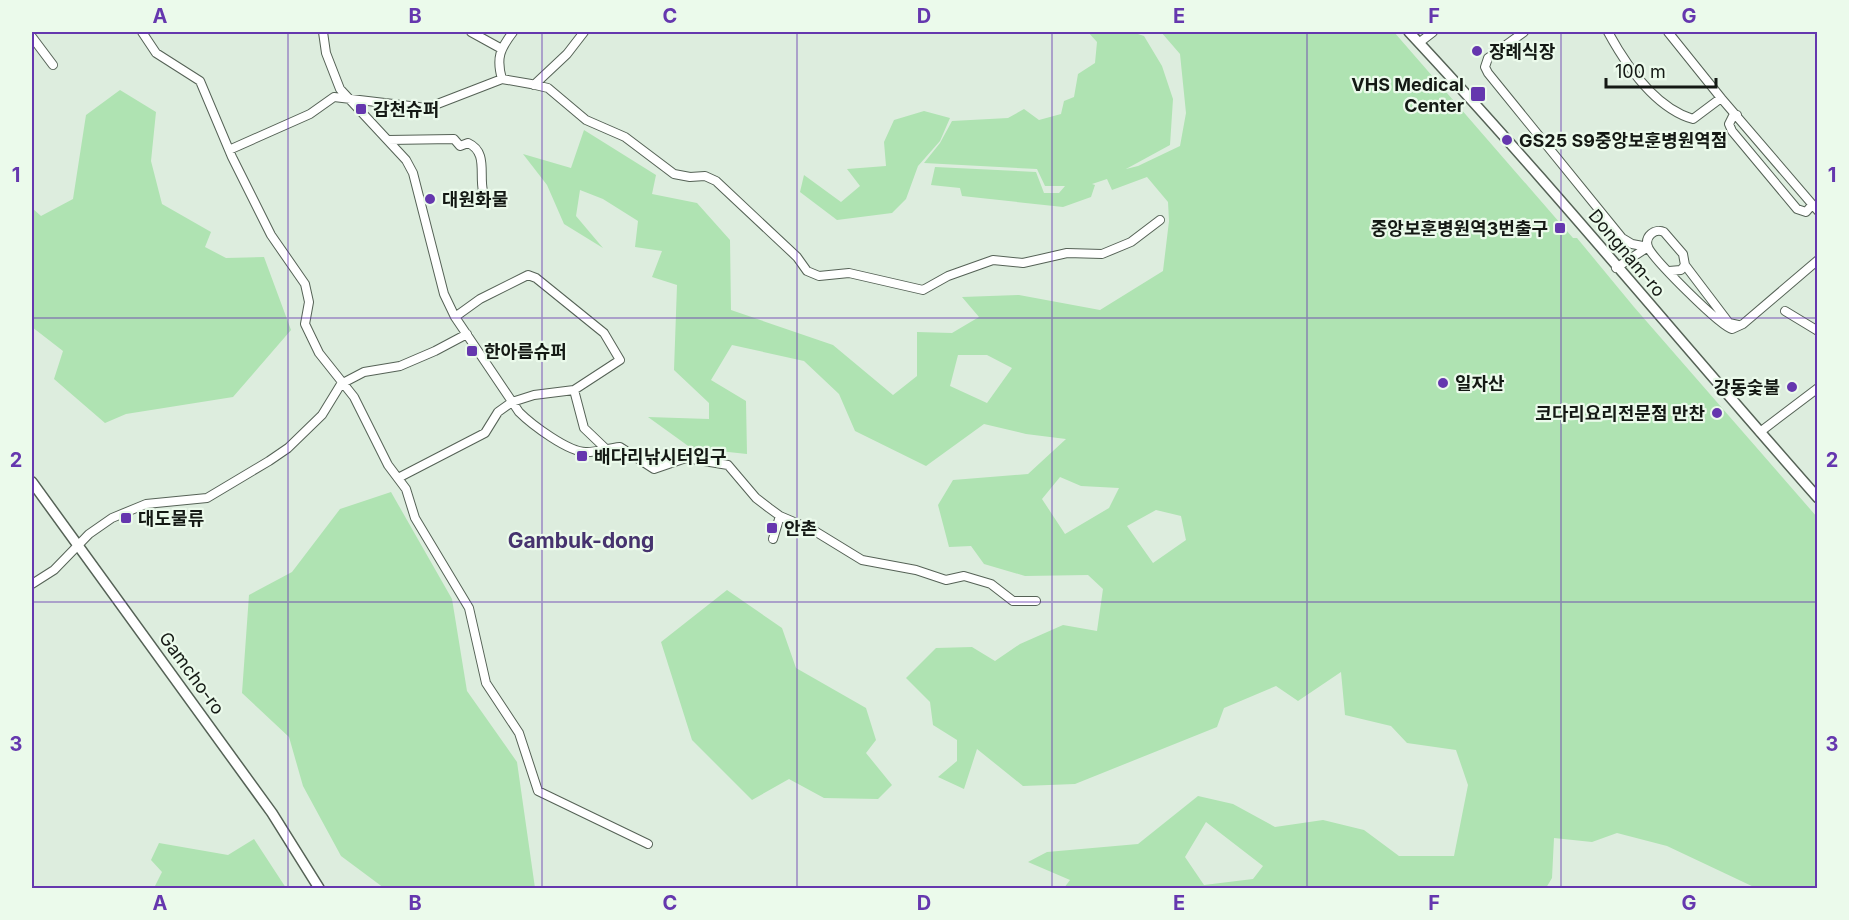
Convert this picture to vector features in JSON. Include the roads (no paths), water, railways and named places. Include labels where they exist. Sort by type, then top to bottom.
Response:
[{"type":"main road","name":"Dongnam-ro","points":[[1410,32],[1580,222],[1616,268],[1818,498]]},
{"type":"main road","name":"Gamcho-ro","points":[[32,482],[272,813],[319,888]]},
{"type":"street","points":[[142,32],[156,53],[200,81],[229,150],[271,235],[305,284],[309,302],[305,324],[319,353],[341,384],[354,397],[388,465],[406,489],[415,518],[469,608],[486,683],[519,733],[538,791],[648,844]]},
{"type":"street","points":[[323,32],[326,53],[340,89],[406,160],[414,173],[435,266],[444,294],[455,317],[526,419],[573,449],[587,452],[620,447],[654,470],[686,458],[728,465],[756,498],[780,516],[813,530],[862,560],[916,570],[946,580],[964,576],[992,584],[1013,601],[1036,601]]},
{"type":"street","points":[[471,32],[500,48]]},
{"type":"street","points":[[502,79],[498,64],[500,48],[513,32]]},
{"type":"street","points":[[534,85],[567,54],[584,32]]},
{"type":"street","points":[[1420,42],[1433,32]]},
{"type":"street","points":[[1524,32],[1488,58],[1485,67],[1488,73],[1622,238],[1632,244],[1648,247],[1721,324],[1732,329],[1743,324],[1818,260]]},
{"type":"street","points":[[1608,32],[1641,81],[1675,111],[1693,119],[1721,98]]},
{"type":"street","points":[[1668,32],[1815,208],[1806,212],[1797,209],[1732,131],[1729,124],[1733,116],[1737,115]]},
{"type":"street","points":[[32,37],[53,65]]},
{"type":"street","points":[[229,150],[310,114],[334,97],[428,108],[502,79],[548,88],[586,120],[625,137],[674,174],[690,177],[705,176],[716,181],[797,257],[807,271],[819,276],[858,274],[923,290],[948,276],[993,260],[1023,262],[1067,253],[1102,254],[1131,242],[1160,220]]},
{"type":"street","points":[[388,140],[454,140],[460,146],[468,143],[475,146],[483,160],[483,191]]},
{"type":"street","points":[[1648,247],[1649,236],[1654,231],[1664,231],[1683,254],[1685,265],[1729,323],[1743,324]]},
{"type":"street","points":[[1616,268],[1648,247]]},
{"type":"street","points":[[1669,271],[1677,272],[1685,265]]},
{"type":"street","points":[[398,478],[485,433],[498,412],[513,402],[534,395],[574,390],[620,360],[604,333],[536,278],[528,275],[480,299],[455,317]]},
{"type":"street","points":[[1785,311],[1818,331]]},
{"type":"street","points":[[32,584],[54,570],[89,534],[112,518],[146,504],[207,498],[269,461],[288,448],[322,415],[341,384],[364,372],[400,366],[467,334]]},
{"type":"street","points":[[1760,432],[1818,388]]},
{"type":"street","points":[[574,390],[584,428],[606,449]]},
{"type":"street","points":[[773,539],[780,516]]},
{"type":"place","name":"장례식장","points":[[1477,51]]},
{"type":"place","name":"VHS Medical Center","points":[[1478,94]]},
{"type":"place","name":"감천슈퍼","points":[[361,109]]},
{"type":"place","name":"GS25 S9중앙보훈병원역점","points":[[1507,140]]},
{"type":"place","name":"대원화물","points":[[430,199]]},
{"type":"place","name":"중앙보훈병원역3번출구","points":[[1560,228]]},
{"type":"place","name":"한아름슈퍼","points":[[472,351]]},
{"type":"place","name":"일자산","points":[[1443,383]]},
{"type":"place","name":"강동숯불","points":[[1792,387]]},
{"type":"place","name":"코다리요리전문점 만찬","points":[[1717,413]]},
{"type":"place","name":"배다리낚시터입구","points":[[582,456]]},
{"type":"place","name":"대도물류","points":[[126,518]]},
{"type":"place","name":"안촌","points":[[772,528]]},
{"type":"district","name":"Gambuk-dong","points":[[581,540]]}]
